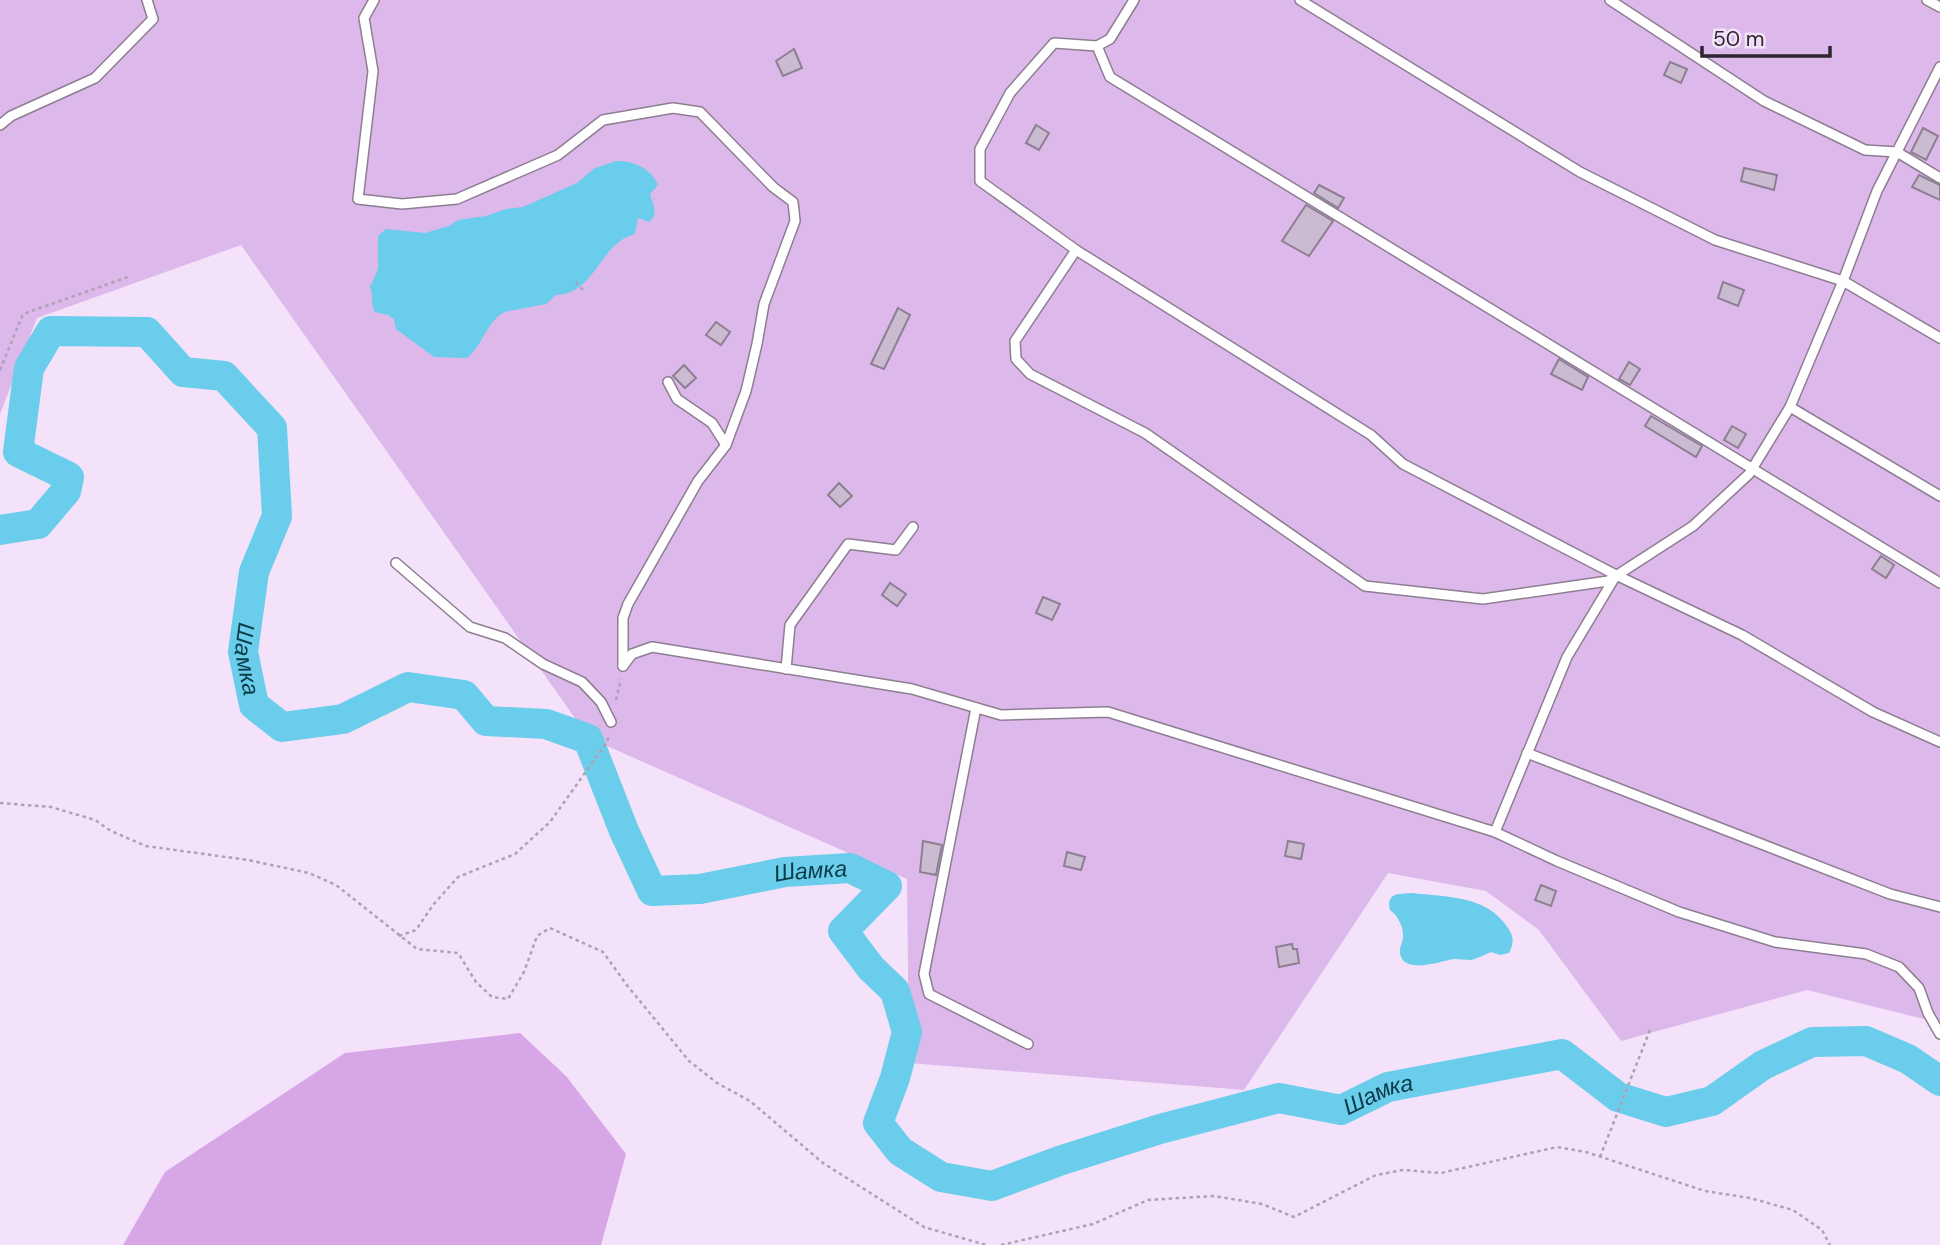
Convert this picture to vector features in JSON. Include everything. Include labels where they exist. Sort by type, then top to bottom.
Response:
[{"type":"lane","points":[[0,125],[11,116],[95,78],[153,19],[147,0]]},
{"type":"lane","points":[[374,0],[365,18],[373,71],[358,199],[402,204],[457,199],[558,155],[603,120],[674,108],[700,112],[773,187],[793,202],[795,221],[764,304],[746,391],[726,445],[698,481],[628,604],[623,618],[624,666]]},
{"type":"lane","points":[[1134,0],[1110,39],[1097,46],[1054,43],[1010,93],[979,149],[980,181],[1076,250],[1371,435],[1403,464],[1616,575],[1742,635],[1874,712],[1940,742]]},
{"type":"lane","points":[[1300,0],[1580,172],[1715,240],[1843,281],[1940,338]]},
{"type":"lane","points":[[1610,0],[1764,101],[1865,150],[1897,152],[1940,178]]},
{"type":"lane","points":[[1927,0],[1940,7]]},
{"type":"lane","points":[[1097,46],[1110,78],[1940,583]]},
{"type":"lane","points":[[1076,250],[1016,341],[1016,359],[1030,374],[1145,433],[1365,586],[1483,599],[1608,581],[1693,526],[1753,468],[1790,407],[1877,191],[1940,67]]},
{"type":"lane","points":[[668,382],[677,400],[712,423],[726,445]]},
{"type":"lane","points":[[1790,407],[1940,496]]},
{"type":"lane","points":[[786,669],[790,625],[848,544],[896,550],[913,527]]},
{"type":"lane","points":[[396,564],[470,627],[505,638],[543,664],[582,682],[601,702],[611,722]]},
{"type":"lane","points":[[1495,832],[1567,657],[1616,575]]},
{"type":"lane","points":[[624,666],[632,654],[652,647],[912,689],[1001,715],[1108,712],[1495,832],[1679,912],[1775,942],[1866,954],[1899,967],[1919,988],[1928,1013],[1940,1034]]},
{"type":"lane","points":[[976,708],[924,974],[929,994],[1028,1044]]},
{"type":"lane","points":[[1527,753],[1890,894],[1940,907]]},
{"type":"path","points":[[0,370],[23,314],[128,277]]},
{"type":"path","points":[[576,282],[584,291]]},
{"type":"path","points":[[399,936],[416,930],[433,905],[458,877],[515,854],[550,822],[607,741],[624,666]]},
{"type":"path","points":[[0,803],[51,807],[95,820],[111,831],[146,846],[248,860],[309,873],[335,885],[417,949],[458,953],[476,982],[492,997],[508,999],[524,972],[537,936],[550,928],[603,952],[689,1060],[717,1083],[750,1101],[823,1163],[924,1227],[986,1245]]},
{"type":"path","points":[[1600,1157],[1650,1030]]},
{"type":"path","points":[[1001,1245],[1093,1224],[1148,1200],[1214,1196],[1262,1204],[1294,1217],[1376,1175],[1403,1170],[1441,1173],[1557,1147],[1600,1157],[1705,1191],[1750,1198],[1793,1210],[1822,1230],[1830,1245]]},
{"type":"shaded area","points":[[0,0],[1940,0],[1940,1023],[1807,990],[1621,1041],[1539,930],[1486,891],[1388,873],[1244,1090],[909,1063],[907,879],[589,738],[241,245],[37,318],[0,414]]},
{"type":"shaded area","points":[[520,1033],[566,1076],[626,1154],[601,1245],[123,1245],[165,1172],[345,1053]]},
{"type":"water","points":[[616,161],[641,167],[655,179],[658,185],[650,194],[654,209],[652,219],[649,222],[638,218],[635,234],[613,247],[580,286],[556,295],[546,304],[504,312],[493,322],[467,358],[434,357],[396,329],[394,319],[375,312],[370,287],[378,269],[378,236],[386,229],[425,233],[449,226],[458,220],[523,207],[577,183],[595,168]]},
{"type":"water","points":[[1412,893],[1452,897],[1489,909],[1499,917],[1511,934],[1509,953],[1500,955],[1491,952],[1471,960],[1409,964],[1400,954],[1403,930],[1389,904],[1394,896]]},
{"type":"building","points":[[794,49],[802,68],[783,76],[776,61]]},
{"type":"building","points":[[1670,62],[1687,69],[1681,83],[1664,75]]},
{"type":"building","points":[[1036,125],[1049,133],[1039,150],[1026,143]]},
{"type":"building","points":[[1923,128],[1938,136],[1926,160],[1911,152]]},
{"type":"building","points":[[1744,168],[1777,175],[1774,190],[1741,181]]},
{"type":"building","points":[[1919,175],[1940,185],[1940,200],[1912,187]]},
{"type":"building","points":[[1319,185],[1344,198],[1338,208],[1314,193]]},
{"type":"building","points":[[1306,205],[1333,221],[1309,256],[1282,241]]},
{"type":"building","points":[[1723,282],[1744,290],[1738,306],[1718,298]]},
{"type":"building","points":[[898,308],[910,315],[884,369],[871,364]]},
{"type":"building","points":[[716,322],[730,332],[721,345],[706,335]]},
{"type":"building","points":[[1559,359],[1588,377],[1582,390],[1551,374]]},
{"type":"building","points":[[1629,362],[1640,369],[1630,385],[1619,379]]},
{"type":"building","points":[[684,365],[696,378],[685,388],[673,376]]},
{"type":"building","points":[[1651,416],[1702,446],[1696,457],[1645,426]]},
{"type":"building","points":[[1732,426],[1746,434],[1738,448],[1724,440]]},
{"type":"building","points":[[839,483],[852,496],[840,507],[828,495]]},
{"type":"building","points":[[1881,556],[1894,565],[1886,578],[1872,569]]},
{"type":"building","points":[[890,583],[906,594],[897,606],[882,595]]},
{"type":"building","points":[[1043,597],[1060,604],[1052,620],[1036,613]]},
{"type":"building","points":[[923,841],[942,845],[936,875],[920,872]]},
{"type":"building","points":[[1288,841],[1304,844],[1301,859],[1285,856]]},
{"type":"building","points":[[1067,852],[1085,857],[1081,870],[1064,866]]},
{"type":"building","points":[[1541,885],[1556,891],[1551,906],[1535,900]]},
{"type":"building","points":[[1292,944],[1293,949],[1297,949],[1299,963],[1279,967],[1276,947]]},
{"type":"waterway","name":"Шамка","points":[[0,530],[38,524],[66,491],[69,477],[18,452],[29,368],[51,331],[147,332],[183,372],[224,376],[272,428],[277,516],[254,572],[243,652],[254,705],[282,727],[343,719],[408,687],[464,695],[486,721],[546,724],[588,739],[624,831],[652,891],[700,889],[785,872],[850,868],[887,886],[843,931],[871,968],[895,991],[907,1032],[895,1078],[878,1123],[900,1151],[941,1177],[992,1186],[1062,1160],[1160,1129],[1279,1098],[1341,1110],[1388,1087],[1562,1054],[1618,1097],[1666,1112],[1712,1101],[1763,1065],[1812,1042],[1866,1041],[1908,1059],[1940,1081]]}]
